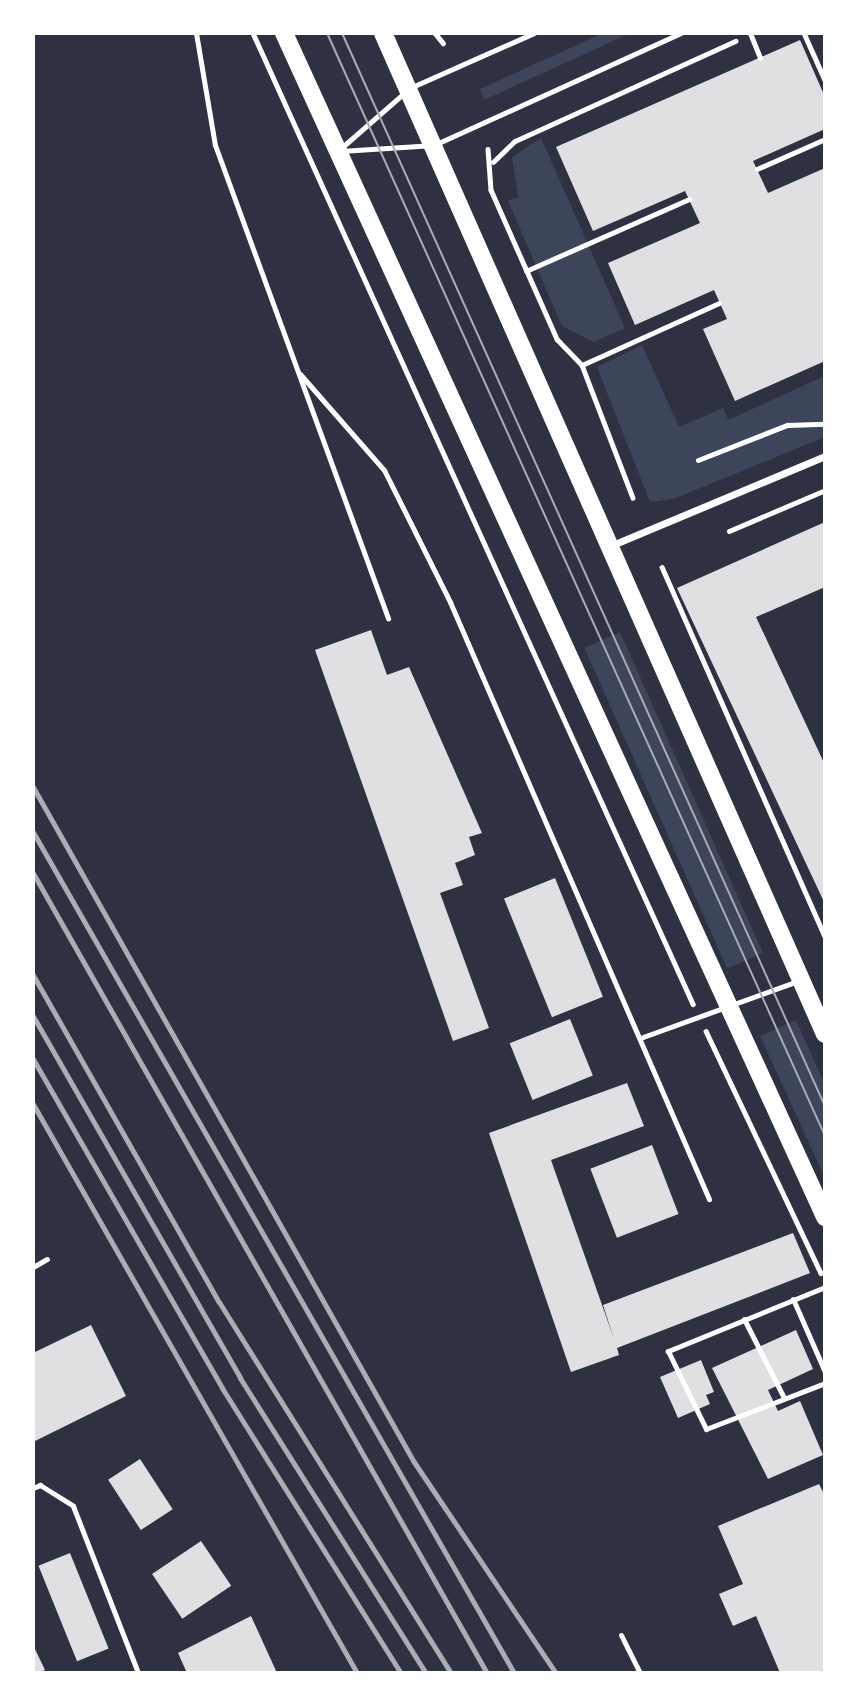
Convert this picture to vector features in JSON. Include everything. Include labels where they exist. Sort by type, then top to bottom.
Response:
[{"type":"main road","points":[[284,33],[825,1217]]},
{"type":"main road","points":[[383,33],[607,547],[825,1034]]},
{"type":"street","points":[[607,547],[825,456]]},
{"type":"lane","points":[[196,33],[215,145],[387,618]]},
{"type":"lane","points":[[337,152],[409,89],[534,33]]},
{"type":"lane","points":[[337,152],[434,145],[681,33]]},
{"type":"lane","points":[[750,33],[761,58]]},
{"type":"lane","points":[[300,374],[384,470],[450,602],[643,1037],[709,1199]]},
{"type":"lane","points":[[698,460],[787,425],[825,424]]},
{"type":"lane","points":[[729,531],[825,490]]},
{"type":"lane","points":[[643,1037],[730,1010],[801,980]]},
{"type":"lane","points":[[33,1267],[47,1259]]},
{"type":"lane","points":[[825,1287],[668,1351],[694,1411],[706,1429],[825,1383]]},
{"type":"lane","points":[[793,1299],[825,1372]]},
{"type":"lane","points":[[744,1319],[784,1398]]},
{"type":"lane","points":[[33,1488],[40,1485],[73,1506],[138,1673]]},
{"type":"lane","points":[[621,1635],[640,1673]]},
{"type":"path","points":[[253,33],[700,1020],[825,1280]]},
{"type":"path","points":[[493,162],[515,141],[750,33]]},
{"type":"path","points":[[804,33],[825,80]]},
{"type":"path","points":[[438,34],[443,43]]},
{"type":"path","points":[[757,169],[825,139]]},
{"type":"path","points":[[488,149],[493,162],[491,190],[557,339],[582,365],[633,498]]},
{"type":"path","points":[[526,271],[689,199]]},
{"type":"path","points":[[582,365],[719,303]]},
{"type":"path","points":[[662,567],[825,936]]},
{"type":"shaded area","points":[[603,33],[631,33],[484,100],[480,89]]},
{"type":"shaded area","points":[[541,138],[625,328],[594,342],[562,326],[508,201],[518,197],[512,157]]},
{"type":"shaded area","points":[[642,345],[679,427],[723,408],[728,420],[825,376],[825,437],[673,499],[650,502],[597,367]]},
{"type":"shaded area","points":[[620,632],[763,953],[727,969],[584,648]]},
{"type":"shaded area","points":[[796,1020],[825,1085],[825,1178],[760,1036]]},
{"type":"building","points":[[800,40],[825,97],[825,129],[753,161],[768,193],[825,168],[825,361],[735,401],[703,329],[727,319],[714,290],[635,325],[608,263],[700,223],[685,191],[593,231],[556,147]]},
{"type":"building","points":[[825,522],[825,587],[756,617],[825,765],[825,904],[677,588]]},
{"type":"building","points":[[371,630],[387,675],[409,667],[482,833],[469,837],[475,855],[455,863],[463,885],[440,893],[489,1028],[453,1041],[315,650]]},
{"type":"building","points":[[555,878],[603,997],[552,1017],[504,899]]},
{"type":"building","points":[[570,1019],[593,1076],[533,1100],[510,1043]]},
{"type":"building","points":[[627,1083],[644,1126],[551,1160],[614,1339],[603,1305],[793,1233],[810,1273],[617,1348],[619,1355],[571,1372],[489,1133]]},
{"type":"building","points":[[652,1145],[679,1214],[617,1238],[590,1169]]},
{"type":"building","points":[[91,1325],[126,1396],[33,1442],[33,1353]]},
{"type":"building","points":[[796,1330],[813,1369],[768,1390],[778,1411],[800,1401],[823,1455],[768,1479],[712,1368]]},
{"type":"building","points":[[701,1360],[714,1392],[706,1395],[710,1404],[678,1418],[660,1377]]},
{"type":"building","points":[[140,1459],[173,1509],[141,1530],[108,1480]]},
{"type":"building","points":[[819,1484],[825,1496],[825,1673],[780,1673],[756,1616],[733,1626],[719,1594],[743,1584],[718,1526]]},
{"type":"building","points":[[201,1541],[231,1586],[182,1619],[152,1574]]},
{"type":"building","points":[[70,1553],[109,1648],[77,1661],[38,1566]]},
{"type":"building","points":[[251,1616],[277,1673],[187,1673],[178,1653]]},
{"type":"building","points":[[33,1645],[45,1670],[39,1673],[33,1673]]},
{"type":"tram line","points":[[327,33],[825,1136]]},
{"type":"tram line","points":[[342,33],[825,1106]]},
{"type":"railway","points":[[33,787],[414,1462],[556,1673]]},
{"type":"railway","points":[[33,832],[514,1673]]},
{"type":"railway","points":[[33,873],[487,1673]]},
{"type":"railway","points":[[33,975],[219,1302],[451,1673]]},
{"type":"railway","points":[[33,1016],[240,1378],[426,1673]]},
{"type":"railway","points":[[33,1059],[222,1388],[401,1673]]},
{"type":"railway","points":[[33,1104],[357,1673]]}]
